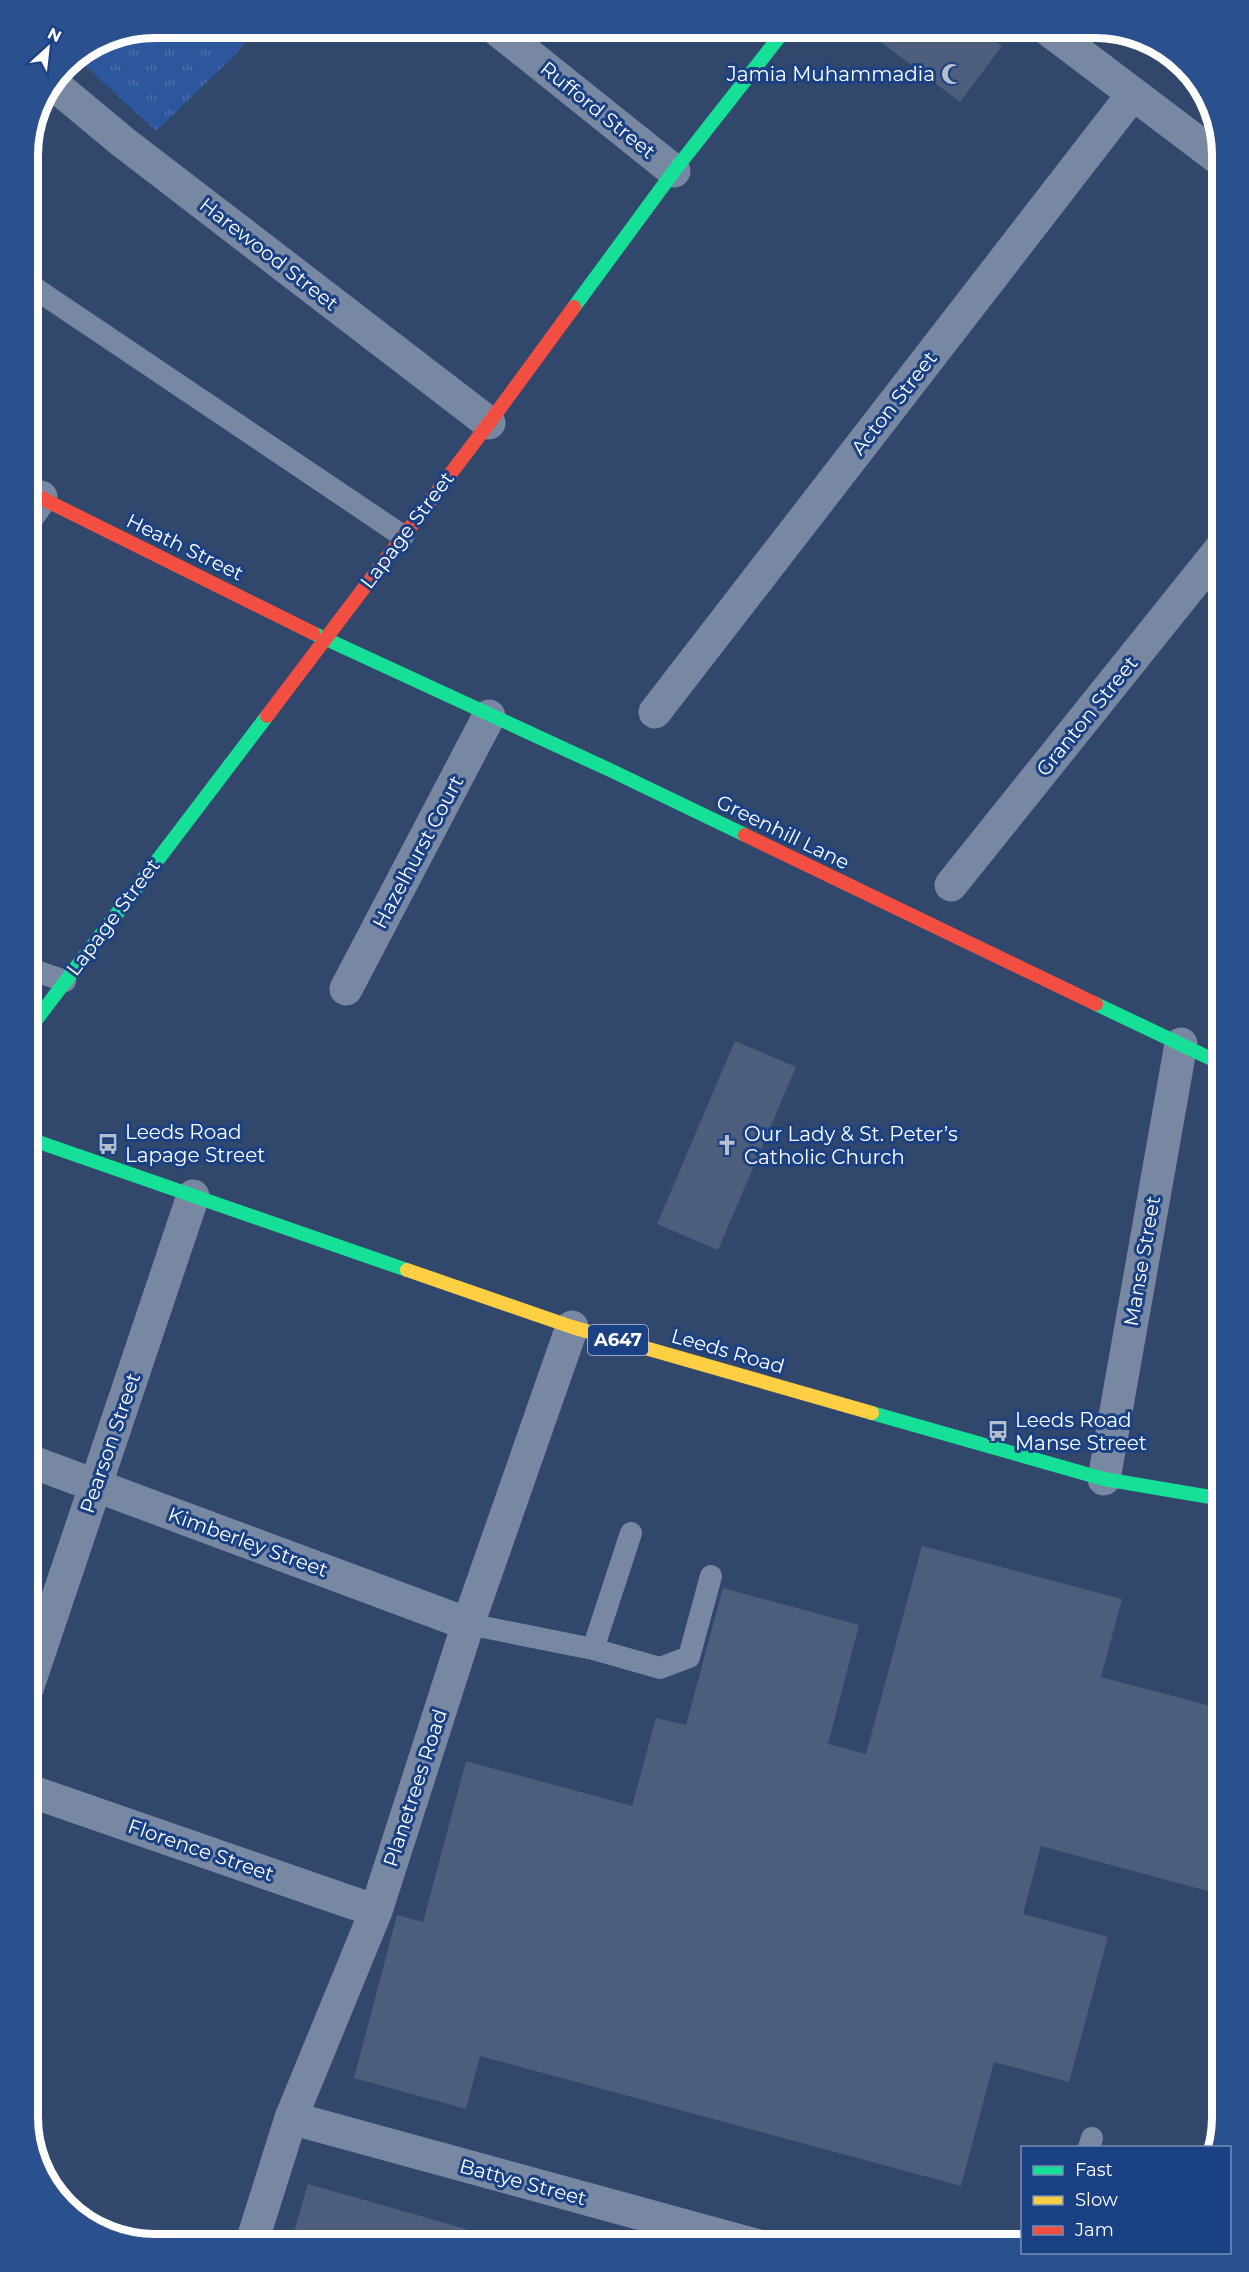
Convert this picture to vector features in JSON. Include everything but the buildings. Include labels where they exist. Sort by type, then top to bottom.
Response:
[{"type":"street","name":"Rufford Street","points":[[508,38],[674,171]]},
{"type":"street","name":"Lapage Street","points":[[38,1018],[489,423],[674,171],[778,38]]},
{"type":"street","points":[[1059,38],[1212,153]]},
{"type":"street","name":"Harewood Street","points":[[58,88],[123,142],[489,423]]},
{"type":"street","name":"Acton Street","points":[[655,712],[1133,94]]},
{"type":"street","name":"Heath Street","points":[[38,505],[325,639]]},
{"type":"street","name":"Granton Street","points":[[951,885],[1212,559]]},
{"type":"street","name":"Greenhill Lane","points":[[325,639],[610,770],[1212,1059]]},
{"type":"street","name":"Hazelhurst Court","points":[[346,989],[489,716]]},
{"type":"street","name":"Manse Street","points":[[1104,1479],[1181,1044]]},
{"type":"street","name":"Leeds Road","points":[[38,1142],[572,1327],[1104,1479],[1212,1497]]},
{"type":"street","name":"Pearson Street","points":[[38,1656],[193,1196]]},
{"type":"street","name":"Planetrees Road","points":[[254,2234],[291,2118],[376,1911],[468,1623],[572,1327]]},
{"type":"street","name":"Kimberley Street","points":[[38,1464],[468,1623]]},
{"type":"street","name":"Florence Street","points":[[38,1794],[376,1911]]},
{"type":"street","name":"Battye Street","points":[[291,2118],[715,2234]]},
{"type":"lane","points":[[38,290],[403,536]]},
{"type":"lane","points":[[38,972],[65,981]]},
{"type":"lane","points":[[593,1649],[631,1533]]},
{"type":"lane","points":[[468,1623],[593,1649],[660,1668],[689,1657],[711,1576]]},
{"type":"green space","points":[[250,38],[156,131],[82,63],[96,53],[117,44],[140,39]]},
{"type":"traffic: fast","points":[[574,307],[674,171],[778,38]]},
{"type":"traffic: fast","points":[[313,633],[745,835]]},
{"type":"traffic: fast","points":[[38,1017],[267,716]]},
{"type":"traffic: fast","points":[[1096,1004],[1212,1059]]},
{"type":"traffic: fast","points":[[38,1142],[407,1270]]},
{"type":"traffic: fast","points":[[872,1413],[1104,1479],[1212,1497]]},
{"type":"traffic: slow","points":[[407,1270],[572,1327],[872,1413]]},
{"type":"traffic: jam","points":[[267,716],[574,307]]},
{"type":"traffic: jam","points":[[38,496],[313,633]]},
{"type":"traffic: jam","points":[[745,835],[1096,1004]]},
{"type":"place","name":"Jamia Muhammadia","points":[[952,74]]},
{"type":"place","name":"Leeds Road Lapage Street","points":[[108,1144]]},
{"type":"place","name":"Our Lady & St. Peter’s Catholic Church","points":[[727,1145]]},
{"type":"place","name":"Leeds Road Manse Street","points":[[998,1431]]}]
